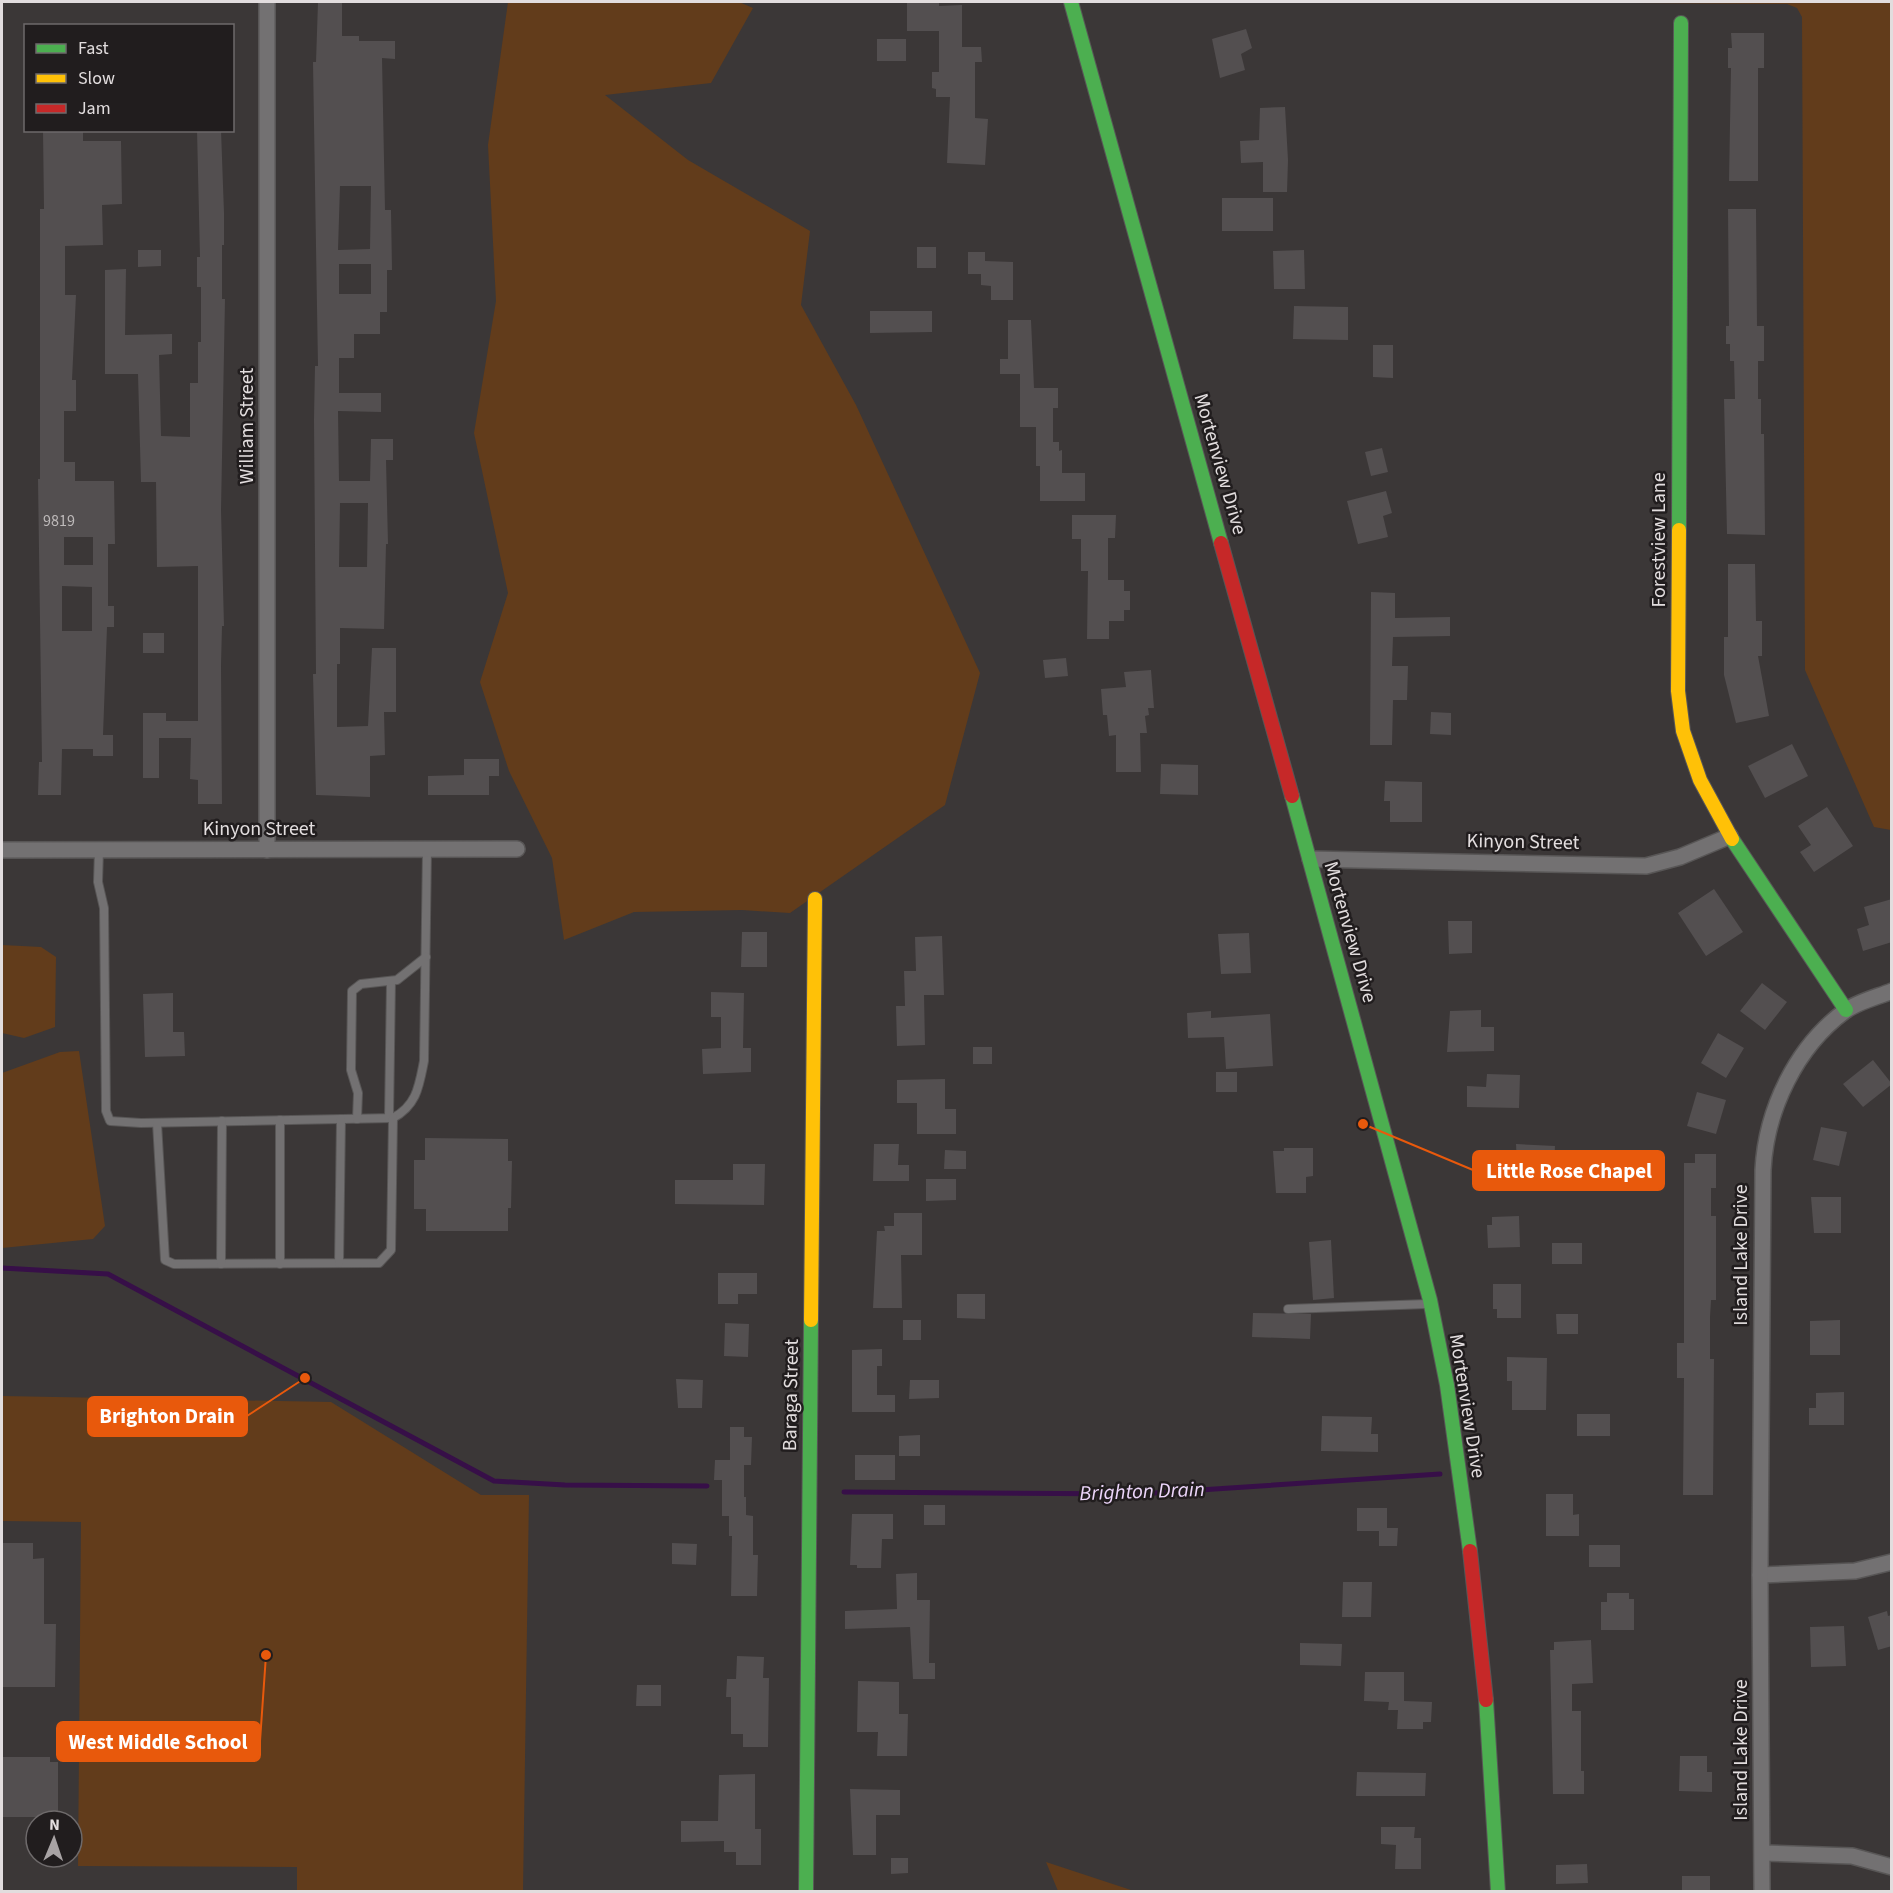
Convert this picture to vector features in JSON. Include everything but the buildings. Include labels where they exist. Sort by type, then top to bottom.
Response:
[{"type":"street","name":"William Street","points":[[267,2],[267,849]]},
{"type":"street","name":"Mortenview Drive","points":[[1071,2],[1393,1160],[1429,1304],[1447,1385],[1486,1688],[1498,1892]]},
{"type":"street","name":"Forestview Lane","points":[[1681,23],[1678,691],[1683,731],[1700,780],[1730,836],[1846,1010]]},
{"type":"street","name":"Kinyon Street","points":[[1310,859],[1646,866],[1680,857],[1730,836]]},
{"type":"street","name":"Kinyon Street","points":[[2,850],[517,849]]},
{"type":"street","name":"Baraga Street","points":[[806,1892],[815,899]]},
{"type":"street","name":"Island Lake Drive","points":[[1762,1892],[1760,1575],[1763,1170],[1766,1137],[1774,1107],[1791,1073],[1818,1039],[1846,1010],[1892,991]]},
{"type":"street","points":[[1760,1575],[1856,1571],[1892,1562]]},
{"type":"street","points":[[1763,1853],[1852,1856],[1892,1867]]},
{"type":"lane","points":[[99,850],[98,882],[104,908],[106,1111],[110,1121],[157,1123],[391,1118],[408,1110],[418,1091],[424,1061],[427,849]]},
{"type":"lane","points":[[357,1119],[358,1093],[351,1070],[352,991],[361,984],[397,980],[426,957]]},
{"type":"lane","points":[[157,1123],[165,1260],[174,1264],[379,1263],[391,1250],[391,981]]},
{"type":"lane","points":[[339,1263],[341,1119]]},
{"type":"lane","points":[[280,1120],[280,1264]]},
{"type":"lane","points":[[221,1264],[222,1121]]},
{"type":"lane","points":[[1288,1309],[1429,1304]]},
{"type":"shaded area","points":[[508,2],[739,2],[753,8],[711,83],[605,95],[688,160],[810,231],[801,305],[856,405],[980,673],[945,805],[790,913],[742,910],[634,912],[564,940],[552,858],[509,771],[480,682],[508,593],[474,433],[496,301],[488,145]]},
{"type":"shaded area","points":[[1892,2],[1891,830],[1874,827],[1805,670],[1802,17],[1797,8],[1787,4],[1636,3]]},
{"type":"shaded area","points":[[2,945],[41,947],[56,957],[55,1027],[24,1038],[2,1033]]},
{"type":"shaded area","points":[[79,1051],[105,1226],[93,1239],[2,1248],[2,1073],[60,1052]]},
{"type":"shaded area","points":[[2,1396],[331,1402],[481,1495],[529,1495],[523,1891],[297,1891],[297,1867],[84,1866],[84,1809],[78,1809],[81,1522],[2,1521]]},
{"type":"shaded area","points":[[1046,1862],[1134,1891],[1058,1891]]},
{"type":"waterway","name":"Brighton Drain","points":[[2,1268],[108,1274],[494,1481],[565,1485],[707,1486]]},
{"type":"waterway","name":"Brighton Drain","points":[[844,1492],[1139,1494],[1440,1474]]},
{"type":"traffic: fast","points":[[1071,2],[1221,543]]},
{"type":"traffic: fast","points":[[1679,530],[1681,23]]},
{"type":"traffic: fast","points":[[1292,796],[1430,1300],[1447,1385],[1470,1551]]},
{"type":"traffic: fast","points":[[1732,839],[1846,1010]]},
{"type":"traffic: fast","points":[[806,1892],[811,1320]]},
{"type":"traffic: fast","points":[[1486,1700],[1498,1892]]},
{"type":"traffic: slow","points":[[1679,530],[1678,691],[1683,731],[1700,780],[1732,839]]},
{"type":"traffic: slow","points":[[811,1320],[815,899]]},
{"type":"traffic: jam","points":[[1221,543],[1292,796]]},
{"type":"traffic: jam","points":[[1470,1551],[1486,1700]]},
{"type":"place","name":"Little Rose Chapel","points":[[1363,1124]]},
{"type":"place","name":"Brighton Drain","points":[[305,1378]]},
{"type":"place","name":"West Middle School","points":[[266,1655]]}]
